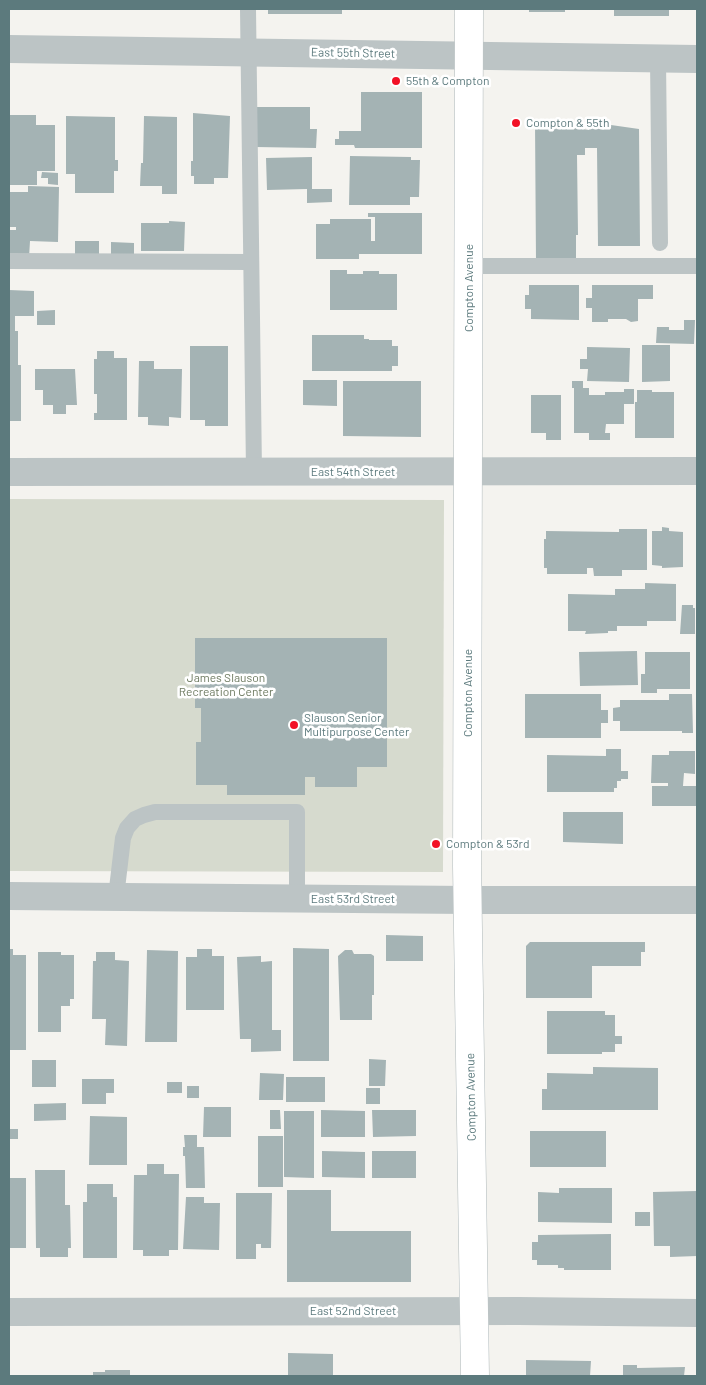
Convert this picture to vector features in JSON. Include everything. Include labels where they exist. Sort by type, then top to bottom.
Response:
[{"type":"main road","name":"Compton Avenue","points":[[469,9],[468,900],[475,1376]]},
{"type":"street","name":"East 55th Street","points":[[9,49],[468,54],[697,59]]},
{"type":"street","name":"East 54th Street","points":[[9,472],[697,471]]},
{"type":"street","name":"East 53rd Street","points":[[9,896],[697,900]]},
{"type":"street","name":"East 52nd Street","points":[[9,1312],[475,1311],[697,1313]]},
{"type":"lane","points":[[248,9],[254,472]]},
{"type":"lane","points":[[658,59],[660,243]]},
{"type":"lane","points":[[9,260],[251,262]]},
{"type":"lane","points":[[469,266],[697,266]]},
{"type":"lane","points":[[116,897],[123,838],[127,828],[136,819],[144,815],[155,812],[297,812],[297,898]]},
{"type":"green space","name":"James Slauson Recreation Center","points":[[9,499],[444,500],[443,872],[9,871]]},
{"type":"building","points":[[268,9],[342,9],[342,14],[268,14]]},
{"type":"building","points":[[529,9],[565,9],[565,12],[529,12]]},
{"type":"building","points":[[614,9],[669,9],[669,16],[614,16]]},
{"type":"building","points":[[361,92],[422,92],[422,148],[355,148],[354,145],[335,145],[335,139],[339,139],[339,131],[361,131]]},
{"type":"building","points":[[256,107],[310,107],[310,129],[317,129],[316,148],[256,147]]},
{"type":"building","points":[[193,113],[230,116],[228,178],[214,178],[214,184],[194,184],[194,176],[191,176],[191,161],[193,161]]},
{"type":"building","points":[[9,115],[36,115],[36,125],[55,125],[55,171],[37,171],[37,185],[9,185]]},
{"type":"building","points":[[66,116],[115,117],[115,160],[118,160],[118,171],[114,171],[114,193],[75,193],[75,174],[66,174]]},
{"type":"building","points":[[144,116],[177,117],[177,194],[162,194],[162,186],[140,186],[141,163],[143,163]]},
{"type":"building","points":[[535,122],[589,130],[590,122],[639,129],[640,246],[598,246],[597,148],[585,148],[585,155],[577,155],[578,235],[576,235],[576,262],[536,262]]},
{"type":"building","points":[[350,156],[411,157],[411,160],[420,160],[419,197],[410,197],[410,205],[349,205]]},
{"type":"building","points":[[312,157],[312,189],[332,189],[332,202],[307,203],[307,189],[267,190],[266,158]]},
{"type":"building","points":[[42,172],[58,173],[58,185],[48,184],[48,178],[41,178]]},
{"type":"building","points":[[28,186],[59,187],[58,242],[30,241],[29,258],[9,257],[9,230],[16,230],[16,227],[10,227],[10,192],[28,192]]},
{"type":"building","points":[[368,213],[422,213],[422,254],[359,254],[359,259],[316,259],[316,224],[330,224],[330,219],[371,219],[371,241],[375,241],[375,217],[368,217]]},
{"type":"building","points":[[169,221],[185,222],[184,251],[141,251],[141,223],[169,223]]},
{"type":"building","points":[[75,241],[99,241],[99,254],[75,254]]},
{"type":"building","points":[[111,242],[134,243],[134,255],[111,254]]},
{"type":"building","points":[[330,270],[347,270],[347,274],[379,271],[379,274],[397,274],[397,310],[330,310]]},
{"type":"building","points":[[529,285],[579,285],[579,320],[531,319],[531,309],[525,309],[525,295],[529,295]]},
{"type":"building","points":[[592,285],[653,285],[653,299],[638,299],[638,321],[608,319],[608,322],[592,322],[592,308],[586,308],[586,298],[592,298]]},
{"type":"building","points":[[9,290],[34,291],[34,316],[15,316],[15,331],[18,331],[18,365],[21,365],[21,421],[9,421]]},
{"type":"building","points":[[55,310],[55,325],[37,325],[37,311]]},
{"type":"building","points":[[684,320],[695,320],[694,344],[656,343],[657,327],[669,327],[669,330],[684,330]]},
{"type":"building","points":[[312,335],[364,335],[364,339],[369,340],[392,340],[392,346],[398,346],[398,366],[392,366],[392,371],[312,371]]},
{"type":"building","points":[[642,345],[670,345],[670,381],[642,382]]},
{"type":"building","points":[[190,346],[228,346],[228,426],[205,426],[205,420],[190,420]]},
{"type":"building","points":[[587,347],[630,348],[629,382],[587,381],[588,369],[580,369],[580,359],[587,359]]},
{"type":"building","points":[[97,351],[114,351],[114,358],[127,358],[127,420],[94,420],[94,413],[97,413],[97,394],[94,394],[94,359],[97,359]]},
{"type":"building","points":[[139,361],[154,361],[154,369],[182,369],[181,418],[169,417],[169,426],[148,425],[148,417],[138,417]]},
{"type":"building","points":[[35,369],[75,369],[77,405],[66,405],[66,414],[53,414],[53,405],[43,405],[43,390],[35,390]]},
{"type":"building","points":[[303,380],[337,380],[337,406],[303,405]]},
{"type":"building","points":[[343,381],[421,381],[421,437],[343,436]]},
{"type":"building","points":[[572,381],[583,381],[583,388],[589,388],[589,395],[605,395],[605,392],[624,392],[624,389],[634,389],[634,404],[624,404],[624,424],[606,424],[605,433],[610,433],[610,440],[589,440],[589,433],[574,433],[574,388],[572,388]]},
{"type":"building","points":[[637,390],[674,392],[674,438],[635,438]]},
{"type":"building","points":[[531,395],[561,395],[561,440],[546,440],[546,433],[531,433]]},
{"type":"building","points":[[662,527],[669,528],[669,531],[683,532],[683,567],[662,568],[662,566],[652,565],[652,531],[662,531]]},
{"type":"building","points":[[619,529],[647,529],[647,570],[622,570],[622,576],[594,576],[593,568],[587,568],[587,574],[547,574],[547,568],[544,568],[544,539],[546,539],[546,531],[619,532]]},
{"type":"building","points":[[645,583],[676,584],[676,621],[647,621],[647,626],[617,626],[617,631],[608,631],[608,633],[585,634],[586,631],[568,631],[568,594],[615,595],[615,589],[645,589]]},
{"type":"building","points":[[682,605],[693,605],[693,608],[695,608],[695,634],[680,634]]},
{"type":"building","name":"Slauson Senior Multipurpose Center","points":[[195,638],[387,638],[387,767],[357,767],[357,787],[315,787],[315,777],[305,777],[305,795],[227,795],[227,785],[196,785],[196,742],[201,742],[201,708],[195,708]]},
{"type":"building","points":[[637,651],[638,685],[580,686],[579,652]]},
{"type":"building","points":[[645,652],[690,652],[690,689],[657,689],[657,693],[641,693],[641,674],[645,674]]},
{"type":"building","points":[[525,694],[601,694],[601,710],[608,710],[608,723],[601,723],[601,738],[525,738]]},
{"type":"building","points":[[669,694],[692,694],[693,733],[682,733],[682,731],[620,731],[620,721],[613,721],[613,708],[620,707],[620,700],[669,700]]},
{"type":"building","points":[[606,749],[621,749],[621,771],[628,771],[628,779],[617,781],[617,788],[614,788],[614,792],[547,792],[547,755],[606,756]]},
{"type":"building","points":[[669,751],[695,751],[695,774],[684,773],[683,786],[696,786],[697,806],[652,806],[652,786],[668,786],[668,783],[651,783],[652,755],[669,755]]},
{"type":"building","points":[[563,812],[623,812],[623,844],[563,842]]},
{"type":"building","points":[[386,935],[423,936],[423,961],[386,961]]},
{"type":"building","points":[[530,942],[645,942],[645,952],[641,952],[641,966],[592,966],[592,998],[526,998],[526,946]]},
{"type":"building","points":[[293,948],[329,949],[329,1061],[293,1061]]},
{"type":"building","points":[[9,949],[13,949],[13,955],[26,955],[26,1050],[9,1050]]},
{"type":"building","points":[[197,949],[212,949],[212,956],[224,956],[224,1010],[186,1010],[186,957],[197,957]]},
{"type":"building","points":[[147,950],[178,951],[177,1042],[145,1042]]},
{"type":"building","points":[[345,950],[352,950],[354,954],[371,954],[374,956],[372,1020],[340,1020],[338,956]]},
{"type":"building","points":[[38,952],[61,952],[61,955],[74,955],[74,999],[70,999],[70,1006],[61,1006],[61,1032],[38,1032]]},
{"type":"building","points":[[96,952],[115,952],[115,960],[129,961],[127,1046],[105,1045],[106,1019],[92,1019],[93,961],[96,961]]},
{"type":"building","points":[[261,956],[261,962],[272,961],[272,1030],[281,1030],[281,1051],[251,1052],[251,1039],[240,1039],[237,957]]},
{"type":"building","points":[[547,1011],[605,1011],[605,1015],[615,1015],[615,1036],[622,1036],[622,1044],[615,1044],[615,1052],[602,1052],[602,1054],[547,1054]]},
{"type":"building","points":[[369,1059],[386,1060],[385,1086],[369,1086]]},
{"type":"building","points":[[32,1060],[56,1060],[56,1087],[32,1087]]},
{"type":"building","points":[[593,1067],[658,1068],[658,1110],[542,1110],[542,1089],[547,1089],[547,1073],[593,1074]]},
{"type":"building","points":[[260,1073],[284,1074],[283,1100],[259,1100]]},
{"type":"building","points":[[286,1077],[325,1077],[325,1102],[286,1102]]},
{"type":"building","points":[[82,1079],[114,1079],[114,1093],[106,1093],[106,1104],[82,1104]]},
{"type":"building","points":[[167,1082],[182,1082],[182,1093],[167,1093]]},
{"type":"building","points":[[187,1086],[199,1086],[199,1098],[187,1098]]},
{"type":"building","points":[[366,1088],[380,1088],[380,1104],[366,1104]]},
{"type":"building","points":[[66,1103],[66,1120],[34,1121],[34,1104]]},
{"type":"building","points":[[204,1107],[231,1107],[231,1137],[203,1137]]},
{"type":"building","points":[[270,1110],[280,1110],[281,1129],[270,1129]]},
{"type":"building","points":[[321,1110],[365,1111],[365,1137],[321,1137]]},
{"type":"building","points":[[372,1110],[416,1110],[416,1136],[373,1137]]},
{"type":"building","points":[[284,1111],[314,1111],[314,1178],[284,1177]]},
{"type":"building","points":[[90,1116],[127,1117],[127,1165],[89,1165]]},
{"type":"building","points":[[9,1129],[18,1129],[18,1139],[9,1139]]},
{"type":"building","points":[[530,1131],[606,1131],[606,1167],[530,1167]]},
{"type":"building","points":[[184,1135],[197,1135],[197,1147],[204,1147],[205,1188],[186,1188],[185,1156],[183,1156],[183,1147],[185,1147]]},
{"type":"building","points":[[258,1136],[283,1136],[283,1187],[258,1187]]},
{"type":"building","points":[[322,1151],[365,1152],[365,1178],[322,1177]]},
{"type":"building","points":[[372,1151],[416,1151],[416,1178],[372,1178]]},
{"type":"building","points":[[147,1164],[164,1164],[164,1174],[179,1174],[178,1250],[169,1250],[169,1256],[143,1256],[143,1250],[133,1250],[134,1175],[147,1175]]},
{"type":"building","points":[[35,1170],[65,1170],[65,1205],[70,1205],[71,1248],[68,1248],[68,1257],[40,1257],[40,1248],[36,1248]]},
{"type":"building","points":[[9,1178],[26,1178],[26,1248],[9,1248]]},
{"type":"building","points":[[87,1184],[113,1184],[113,1197],[117,1197],[117,1258],[83,1258],[83,1202],[87,1202]]},
{"type":"building","points":[[559,1188],[612,1188],[612,1223],[538,1222],[538,1192],[559,1193]]},
{"type":"building","points":[[287,1190],[331,1190],[331,1231],[411,1231],[411,1282],[287,1282]]},
{"type":"building","points":[[697,1191],[697,1256],[670,1257],[670,1246],[654,1246],[653,1192]]},
{"type":"building","points":[[236,1193],[272,1193],[271,1248],[261,1248],[261,1244],[256,1244],[256,1259],[236,1259]]},
{"type":"building","points":[[186,1197],[204,1197],[204,1203],[220,1203],[219,1250],[183,1249]]},
{"type":"building","points":[[635,1212],[650,1212],[650,1226],[635,1226]]},
{"type":"building","points":[[611,1234],[611,1270],[564,1270],[564,1268],[558,1268],[558,1265],[537,1265],[537,1260],[532,1260],[532,1242],[538,1242],[538,1235]]},
{"type":"building","points":[[288,1353],[333,1354],[333,1376],[288,1376]]},
{"type":"building","points":[[526,1360],[591,1361],[590,1376],[526,1376]]},
{"type":"building","points":[[623,1365],[637,1365],[637,1368],[685,1367],[684,1376],[623,1376]]},
{"type":"building","points":[[105,1370],[130,1370],[130,1376],[93,1376],[93,1372],[105,1372]]},
{"type":"place","name":"55th & Compton","points":[[396,81]]},
{"type":"place","name":"Compton & 55th","points":[[516,123]]},
{"type":"place","name":"Slauson Senior Multipurpose Center","points":[[294,725]]},
{"type":"place","name":"Compton & 53rd","points":[[436,844]]}]
